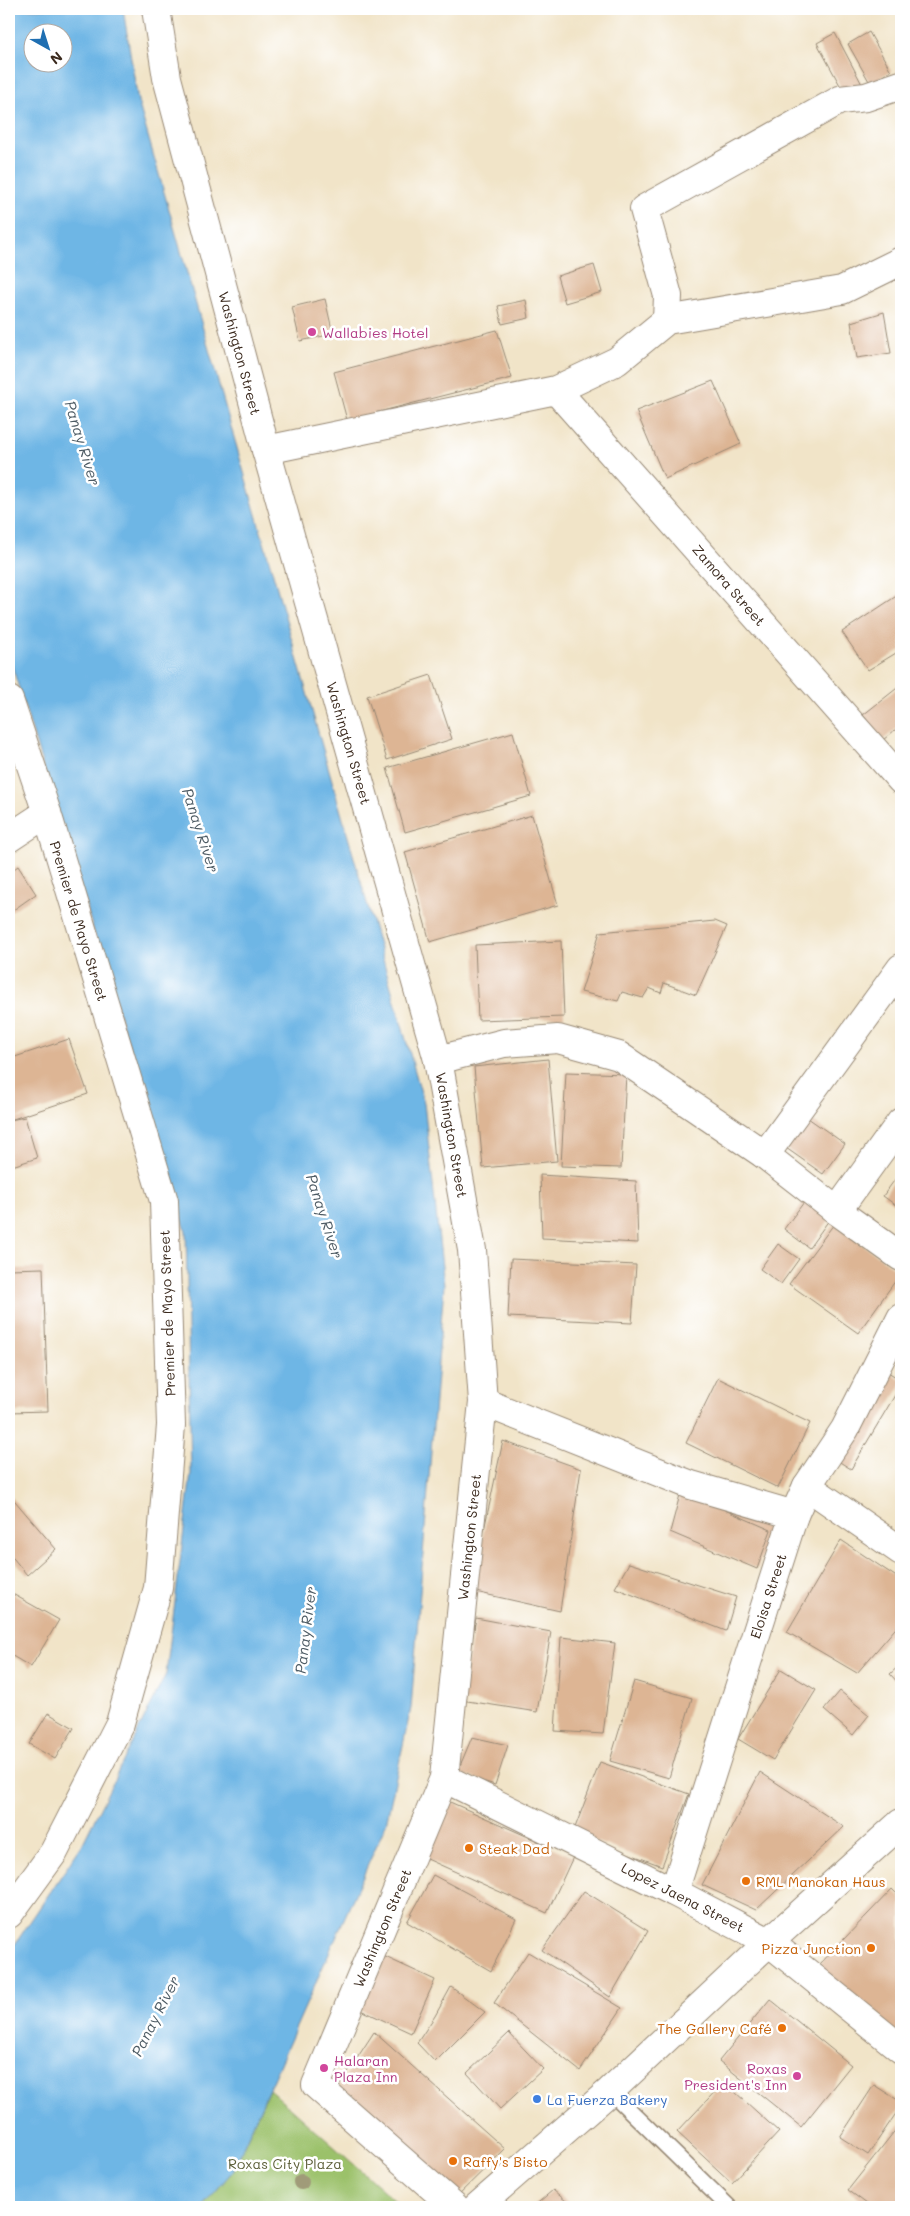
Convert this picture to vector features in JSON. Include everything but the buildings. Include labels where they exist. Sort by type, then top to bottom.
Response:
[{"type":"street","name":"Washington Street","points":[[156,9],[167,78],[266,450],[438,1060],[472,1250],[483,1402],[444,1778],[316,2085],[455,2207]]},
{"type":"street","points":[[667,320],[668,296],[644,209],[840,100],[866,97],[901,85]]},
{"type":"street","points":[[266,450],[556,390],[617,361],[667,320],[842,290],[901,262]]},
{"type":"street","name":"Zamora Street","points":[[556,390],[901,780]]},
{"type":"street","name":"Premier de Mayo Street","points":[[9,700],[47,814],[164,1201],[170,1425],[158,1588],[120,1723],[54,1852],[9,1914]]},
{"type":"street","points":[[9,838],[47,814]]},
{"type":"street","points":[[766,1155],[901,968]]},
{"type":"street","points":[[438,1060],[504,1043],[558,1039],[619,1056],[766,1155],[837,1211],[901,1257]]},
{"type":"street","points":[[837,1211],[901,1122]]},
{"type":"street","name":"Eloisa Street","points":[[674,1892],[794,1515],[807,1486],[845,1429],[901,1318]]},
{"type":"street","points":[[483,1402],[691,1485],[794,1515]]},
{"type":"street","points":[[807,1486],[901,1552]]},
{"type":"street","name":"Lopez Jaena Street","points":[[444,1778],[674,1892],[769,1942],[901,2049]]},
{"type":"street","points":[[477,2207],[610,2091],[769,1942],[901,1823]]},
{"type":"lane","points":[[610,2091],[729,2207]]},
{"type":"green space","name":"Roxas City Plaza","points":[[269,2089],[402,2207],[202,2207],[232,2172]]},
{"type":"water","name":"Panay River","points":[[9,9],[123,9],[138,101],[424,1103],[444,1285],[411,1708],[386,1824],[232,2172],[202,2207],[9,2207],[9,1953],[82,1845],[166,1674],[191,1473],[186,1231],[9,656]]},
{"type":"place","name":"Wallabies Hotel","points":[[312,332]]},
{"type":"place","name":"Steak Dad","points":[[469,1848]]},
{"type":"place","name":"RML Manokan Haus","points":[[746,1881]]},
{"type":"place","name":"Pizza Junction","points":[[871,1948]]},
{"type":"place","name":"The Gallery Café","points":[[782,2028]]},
{"type":"place","name":"Halaran Plaza Inn","points":[[324,2068]]},
{"type":"place","name":"Roxas President's Inn","points":[[797,2076]]},
{"type":"place","name":"La Fuerza Bakery","points":[[537,2099]]},
{"type":"place","name":"Raffy's Bisto","points":[[453,2161]]}]
